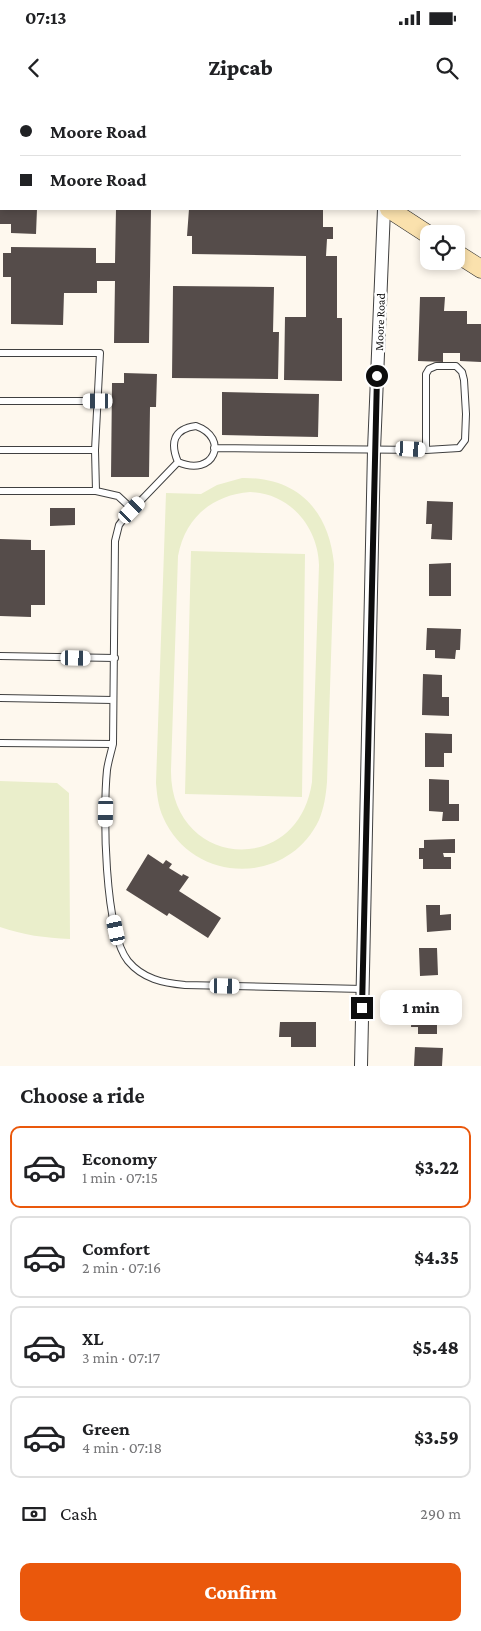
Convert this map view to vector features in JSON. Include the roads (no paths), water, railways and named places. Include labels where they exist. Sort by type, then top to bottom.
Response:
[{"type":"main road","points":[[391,210],[420,229]]},
{"type":"main road","points":[[465,259],[481,269]]},
{"type":"street","name":"Moore Road","points":[[361,1066],[374,450],[384,210]]},
{"type":"lane","points":[[0,353],[100,353],[95,450],[96,491]]},
{"type":"lane","points":[[214,448],[374,450],[426,450],[459,448],[465,440],[464,380],[462,372],[456,366],[436,366],[429,368],[426,374],[426,450]]},
{"type":"lane","points":[[0,401],[98,401]]},
{"type":"lane","points":[[196,426],[211,435],[214,448],[212,458],[206,464],[188,466],[178,462],[173,451],[173,443],[178,433],[186,427],[196,426]]},
{"type":"lane","points":[[0,450],[95,450]]},
{"type":"lane","points":[[178,462],[119,525],[115,541],[113,744],[106,777],[105,846],[109,885],[119,942],[127,959],[137,970],[162,983],[186,986],[363,989]]},
{"type":"lane","points":[[0,491],[96,491],[118,496],[132,510]]},
{"type":"lane","points":[[0,656],[115,658]]},
{"type":"lane","points":[[0,698],[113,700]]},
{"type":"lane","points":[[0,743],[113,744]]}]
